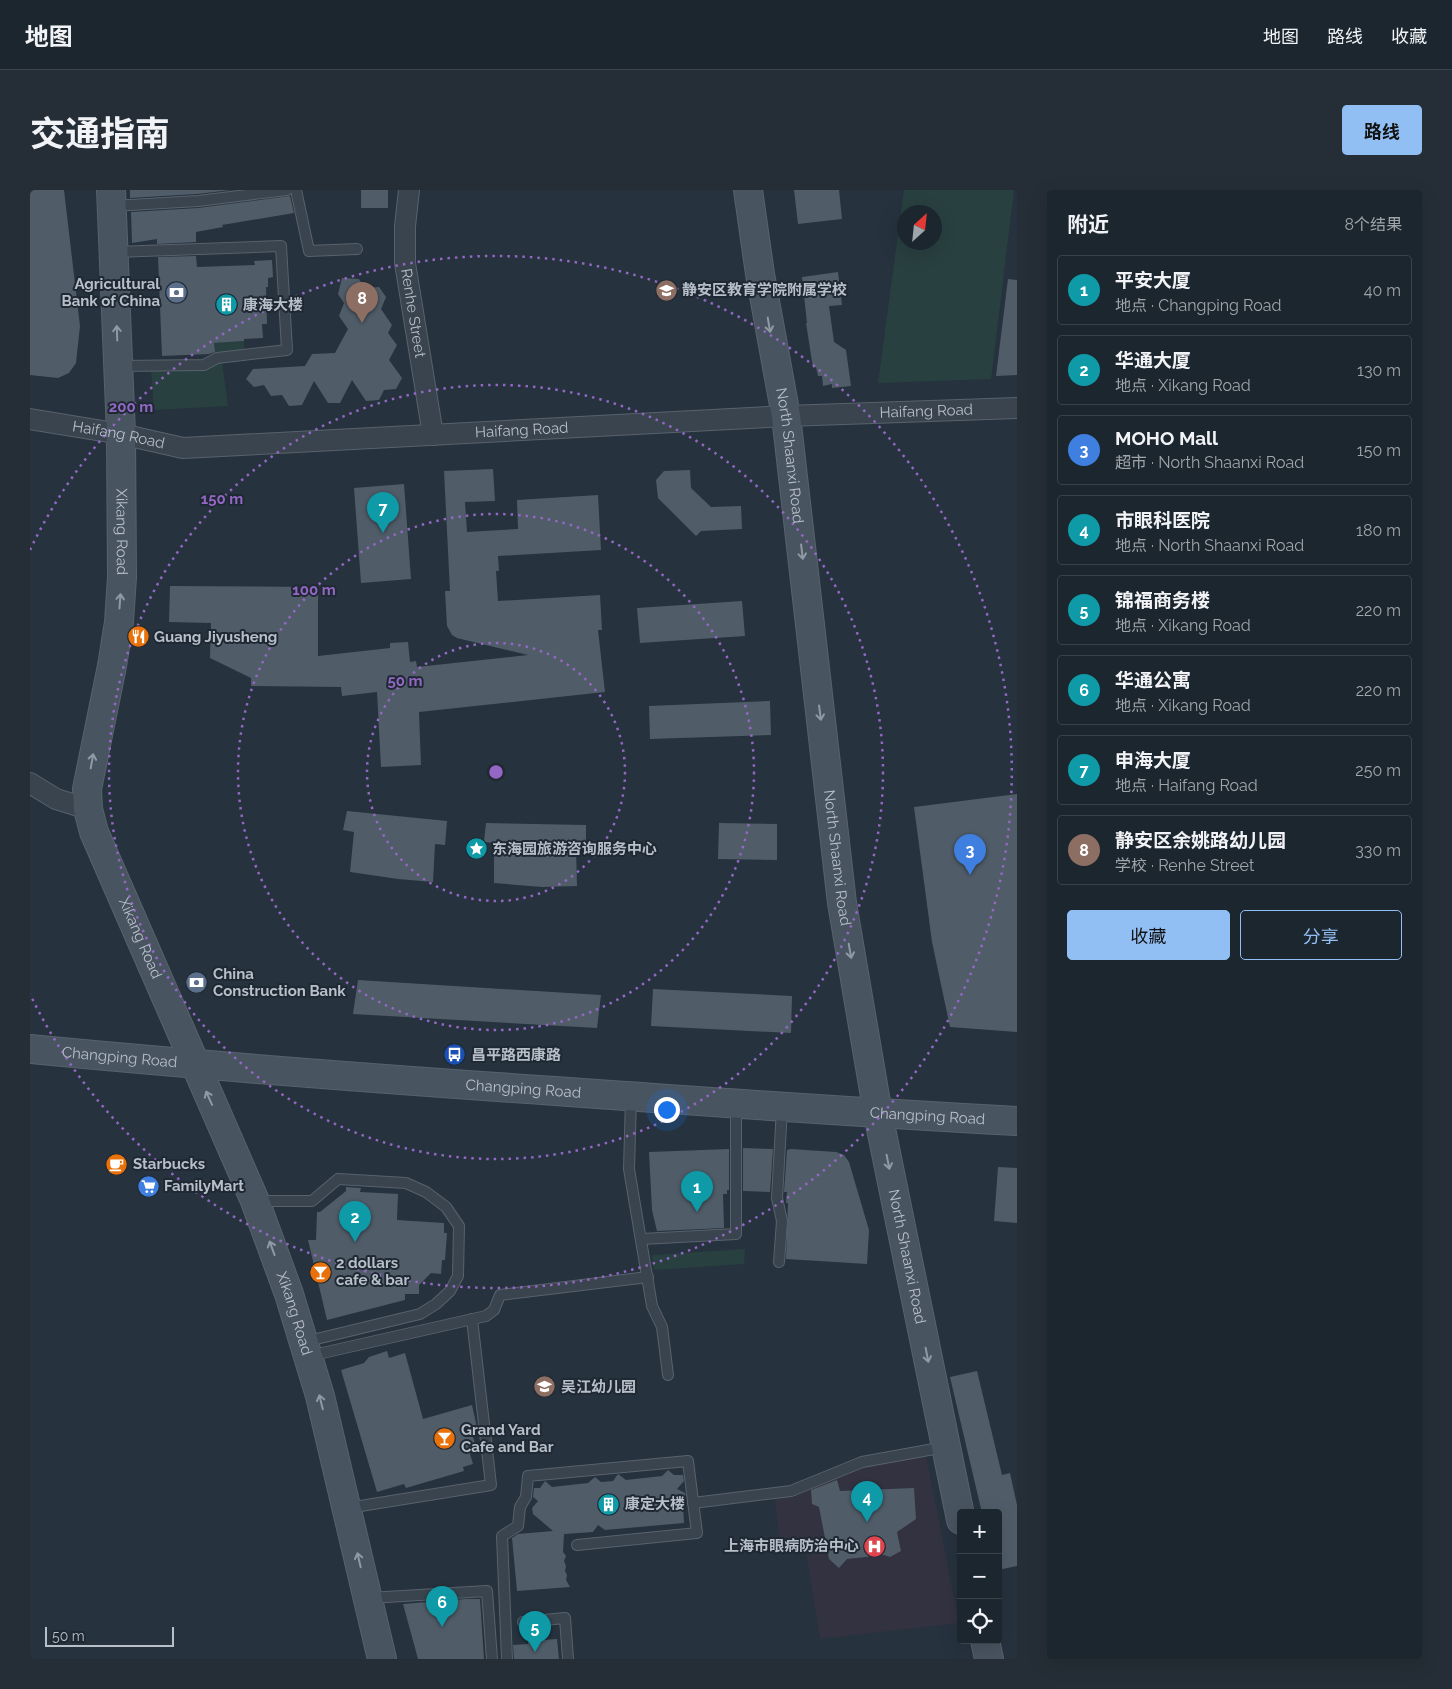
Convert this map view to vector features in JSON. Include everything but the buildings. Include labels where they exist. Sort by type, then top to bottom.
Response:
[{"type":"street","name":"Renhe Street","points":[[409,190],[405,226],[405,263],[433,435]]},
{"type":"street","name":"North Shaanxi Road","points":[[748,190],[760,274],[786,416],[842,903],[878,1114],[959,1509]]},
{"type":"street","name":"Xikang Road","points":[[112,198],[121,434],[122,577],[118,622],[88,789],[88,809],[94,832],[194,1065],[255,1201],[289,1294],[320,1396],[382,1659]]},
{"type":"street","name":"Haifang Road","points":[[30,419],[121,434],[183,448],[786,416],[1017,408]]},
{"type":"street","points":[[30,783],[56,799],[88,809]]},
{"type":"street","name":"Changping Road","points":[[30,1049],[194,1065],[878,1114],[1017,1121]]},
{"type":"street","points":[[986,1644],[989,1659]]},
{"type":"lane","points":[[112,198],[198,201],[287,190]]},
{"type":"lane","points":[[296,190],[309,251],[357,249]]},
{"type":"lane","points":[[114,252],[281,246],[287,350],[217,358],[204,365],[118,366]]},
{"type":"lane","points":[[631,1096],[629,1168],[652,1306],[662,1327],[668,1375]]},
{"type":"lane","points":[[642,1239],[736,1234],[736,1104]]},
{"type":"lane","points":[[779,1262],[782,1221],[778,1198],[782,1107]]},
{"type":"lane","points":[[255,1201],[312,1202],[338,1179],[406,1183],[426,1192],[446,1207],[459,1226],[458,1276],[450,1291],[436,1304],[420,1314],[306,1349]]},
{"type":"lane","points":[[306,1349],[486,1316],[494,1310],[500,1295],[648,1277]]},
{"type":"lane","points":[[347,1508],[492,1485],[472,1319]]},
{"type":"lane","points":[[693,1503],[791,1490],[862,1462],[946,1446]]},
{"type":"lane","points":[[506,1659],[502,1536],[518,1526],[520,1507],[526,1497],[528,1476],[688,1461],[697,1533],[577,1545]]},
{"type":"lane","points":[[368,1598],[487,1591],[492,1659]]},
{"type":"lane","points":[[523,1622],[565,1618],[568,1659]]},
{"type":"shaded area","name":"上海市眼病防治中心","points":[[926,1455],[957,1613],[957,1623],[820,1639],[805,1545],[781,1548],[774,1496],[867,1465]]},
{"type":"green space","name":"静安区教育学院附属学校","points":[[904,190],[1014,190],[991,379],[878,383],[897,242],[897,250],[942,250],[942,205],[902,205]]},
{"type":"green space","points":[[244,341],[244,353],[215,354],[214,343]]},
{"type":"green space","points":[[222,362],[228,406],[154,410],[151,369]]},
{"type":"green space","points":[[745,1249],[744,1264],[654,1270],[652,1255]]},
{"type":"place","name":"静安区教育学院附属学校","points":[[666,290]]},
{"type":"place","name":"Agricultural Bank of China","points":[[176,293]]},
{"type":"place","name":"康海大楼","points":[[227,305]]},
{"type":"place","name":"静安区余姚路幼儿园","points":[[362,323]]},
{"type":"place","name":"申海大厦","points":[[383,533]]},
{"type":"place","name":"Guang Jiyusheng","points":[[138,637]]},
{"type":"place","name":"东海园旅游咨询服务中心","points":[[476,849]]},
{"type":"place","name":"MOHO Mall","points":[[970,875]]},
{"type":"place","name":"China Construction Bank","points":[[197,983]]},
{"type":"place","name":"昌平路西康路","points":[[455,1055]]},
{"type":"place","name":"Starbucks","points":[[117,1164]]},
{"type":"place","name":"FamilyMart","points":[[148,1186]]},
{"type":"place","name":"平安大厦","points":[[697,1212]]},
{"type":"place","name":"华通大厦","points":[[355,1242]]},
{"type":"place","name":"2 dollars cafe & bar","points":[[320,1272]]},
{"type":"place","name":"吴江幼儿园","points":[[545,1387]]},
{"type":"place","name":"Grand Yard Cafe and Bar","points":[[445,1439]]},
{"type":"place","name":"康定大楼","points":[[609,1504]]},
{"type":"place","name":"市眼科医院","points":[[867,1522]]},
{"type":"place","name":"上海市眼病防治中心","points":[[875,1546]]},
{"type":"place","name":"华通公寓","points":[[442,1627]]},
{"type":"place","name":"锦福商务楼","points":[[535,1652]]}]
